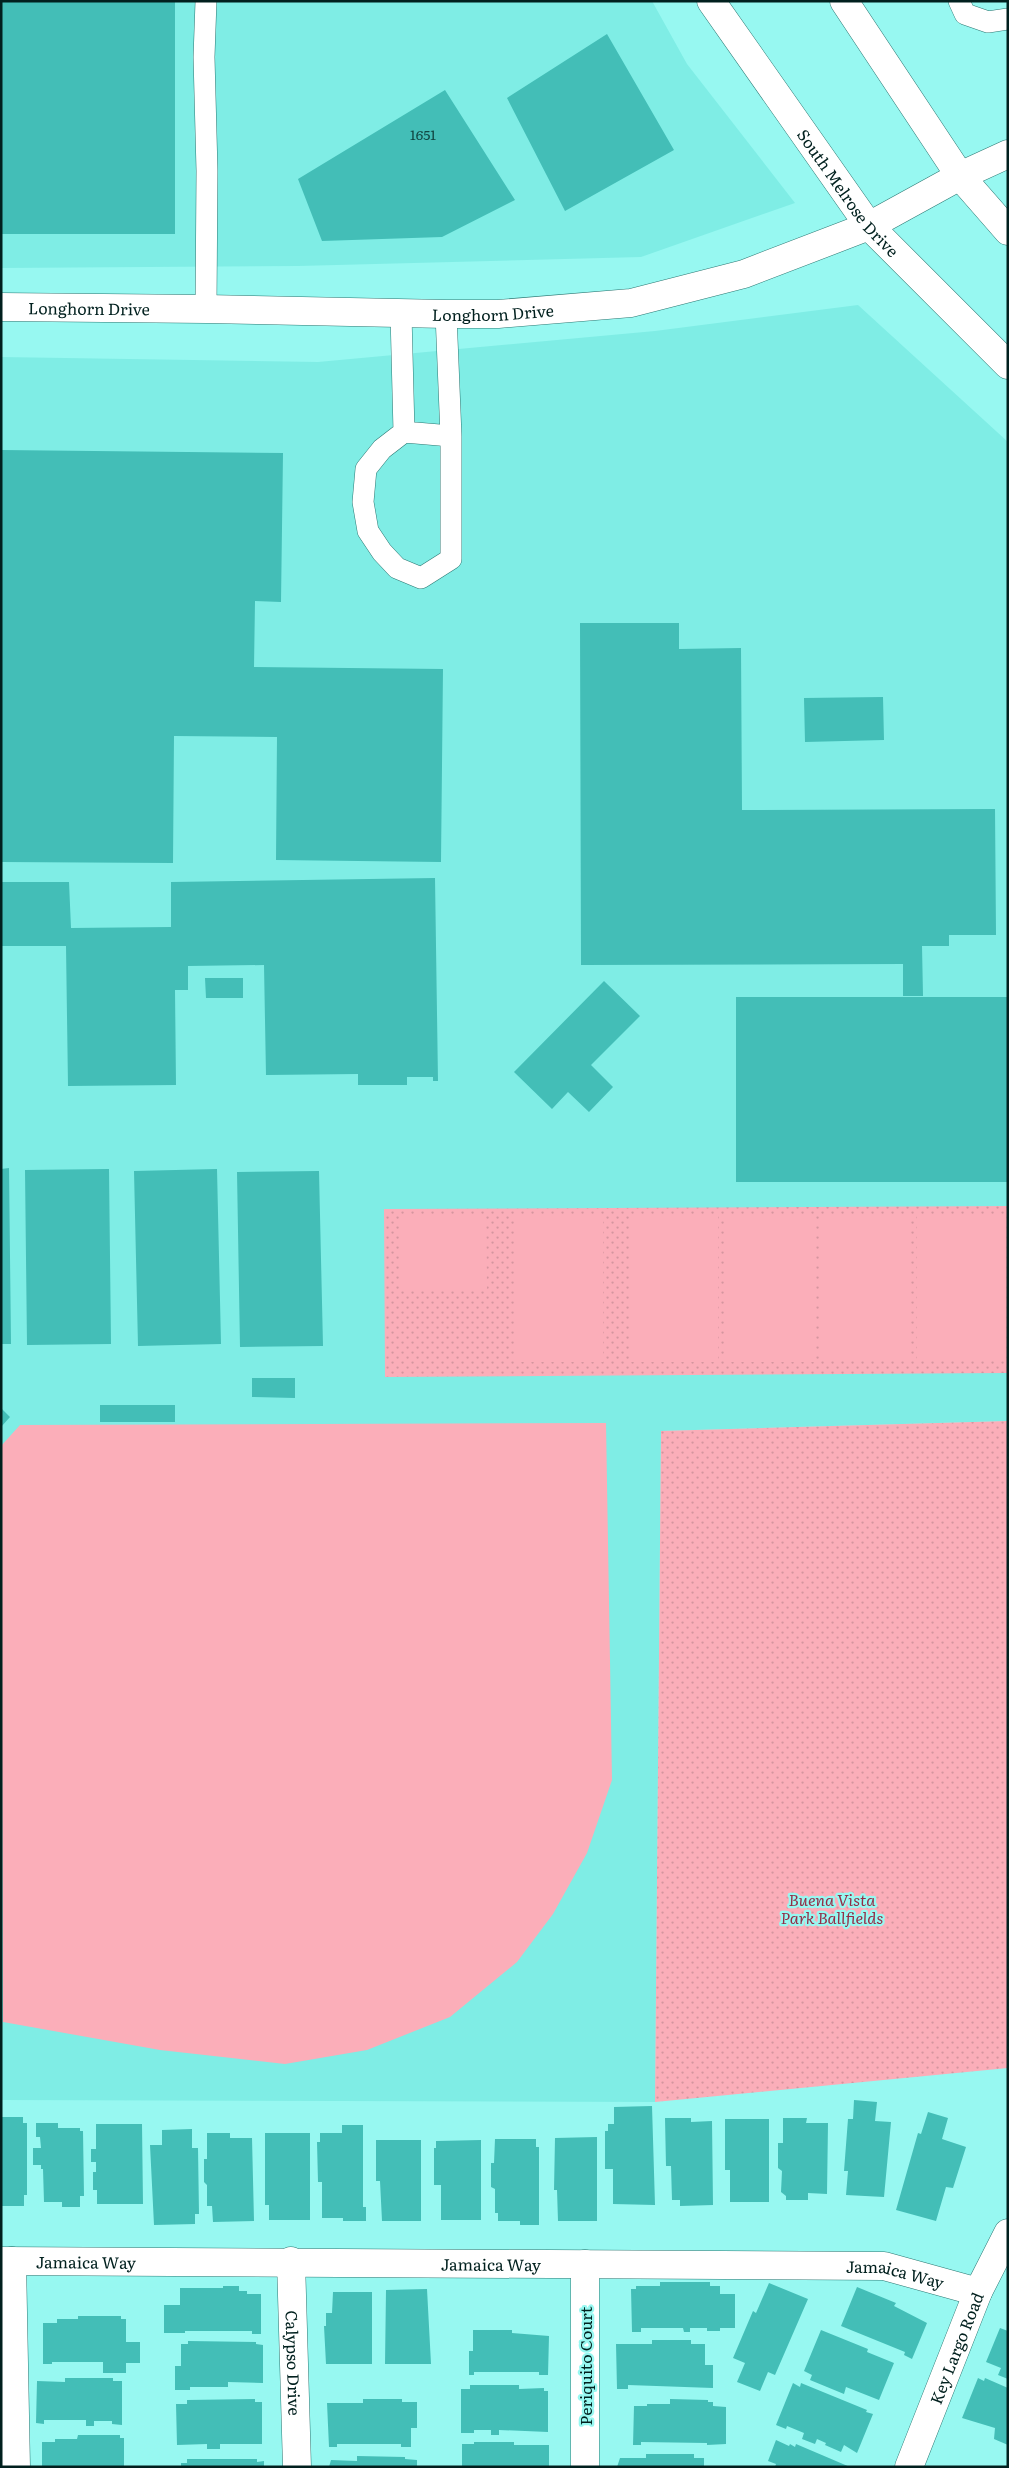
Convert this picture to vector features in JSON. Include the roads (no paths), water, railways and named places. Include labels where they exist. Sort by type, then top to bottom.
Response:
[{"type":"street","name":"South Melrose Drive","points":[[711,1],[869,226],[1008,365]]},
{"type":"street","points":[[844,1],[960,176],[1008,231]]},
{"type":"street","name":"Longhorn Drive","points":[[1,307],[498,314],[631,303],[744,274],[869,226],[960,176],[1008,154]]},
{"type":"street","name":"Key Largo Road","points":[[909,2467],[978,2292],[1008,2234]]},
{"type":"street","points":[[7,2261],[16,2467]]},
{"type":"street","name":"Jamaica Way","points":[[7,2261],[291,2261],[884,2266],[978,2292]]},
{"type":"street","name":"Calypso Drive","points":[[291,2261],[297,2467]]},
{"type":"street","name":"Periquito Court","points":[[585,2264],[585,2467]]},
{"type":"lane","points":[[206,1],[204,57],[207,171],[206,309]]},
{"type":"lane","points":[[959,1],[965,14],[988,22],[1008,19]]},
{"type":"lane","points":[[401,314],[404,432]]},
{"type":"lane","points":[[446,314],[451,436],[451,559],[422,578],[397,568],[382,552],[368,531],[363,502],[366,469],[382,449],[404,432],[451,436]]},
{"type":"park label","name":"Buena Vista Park Ballfields","points":[[832,1908]]}]
